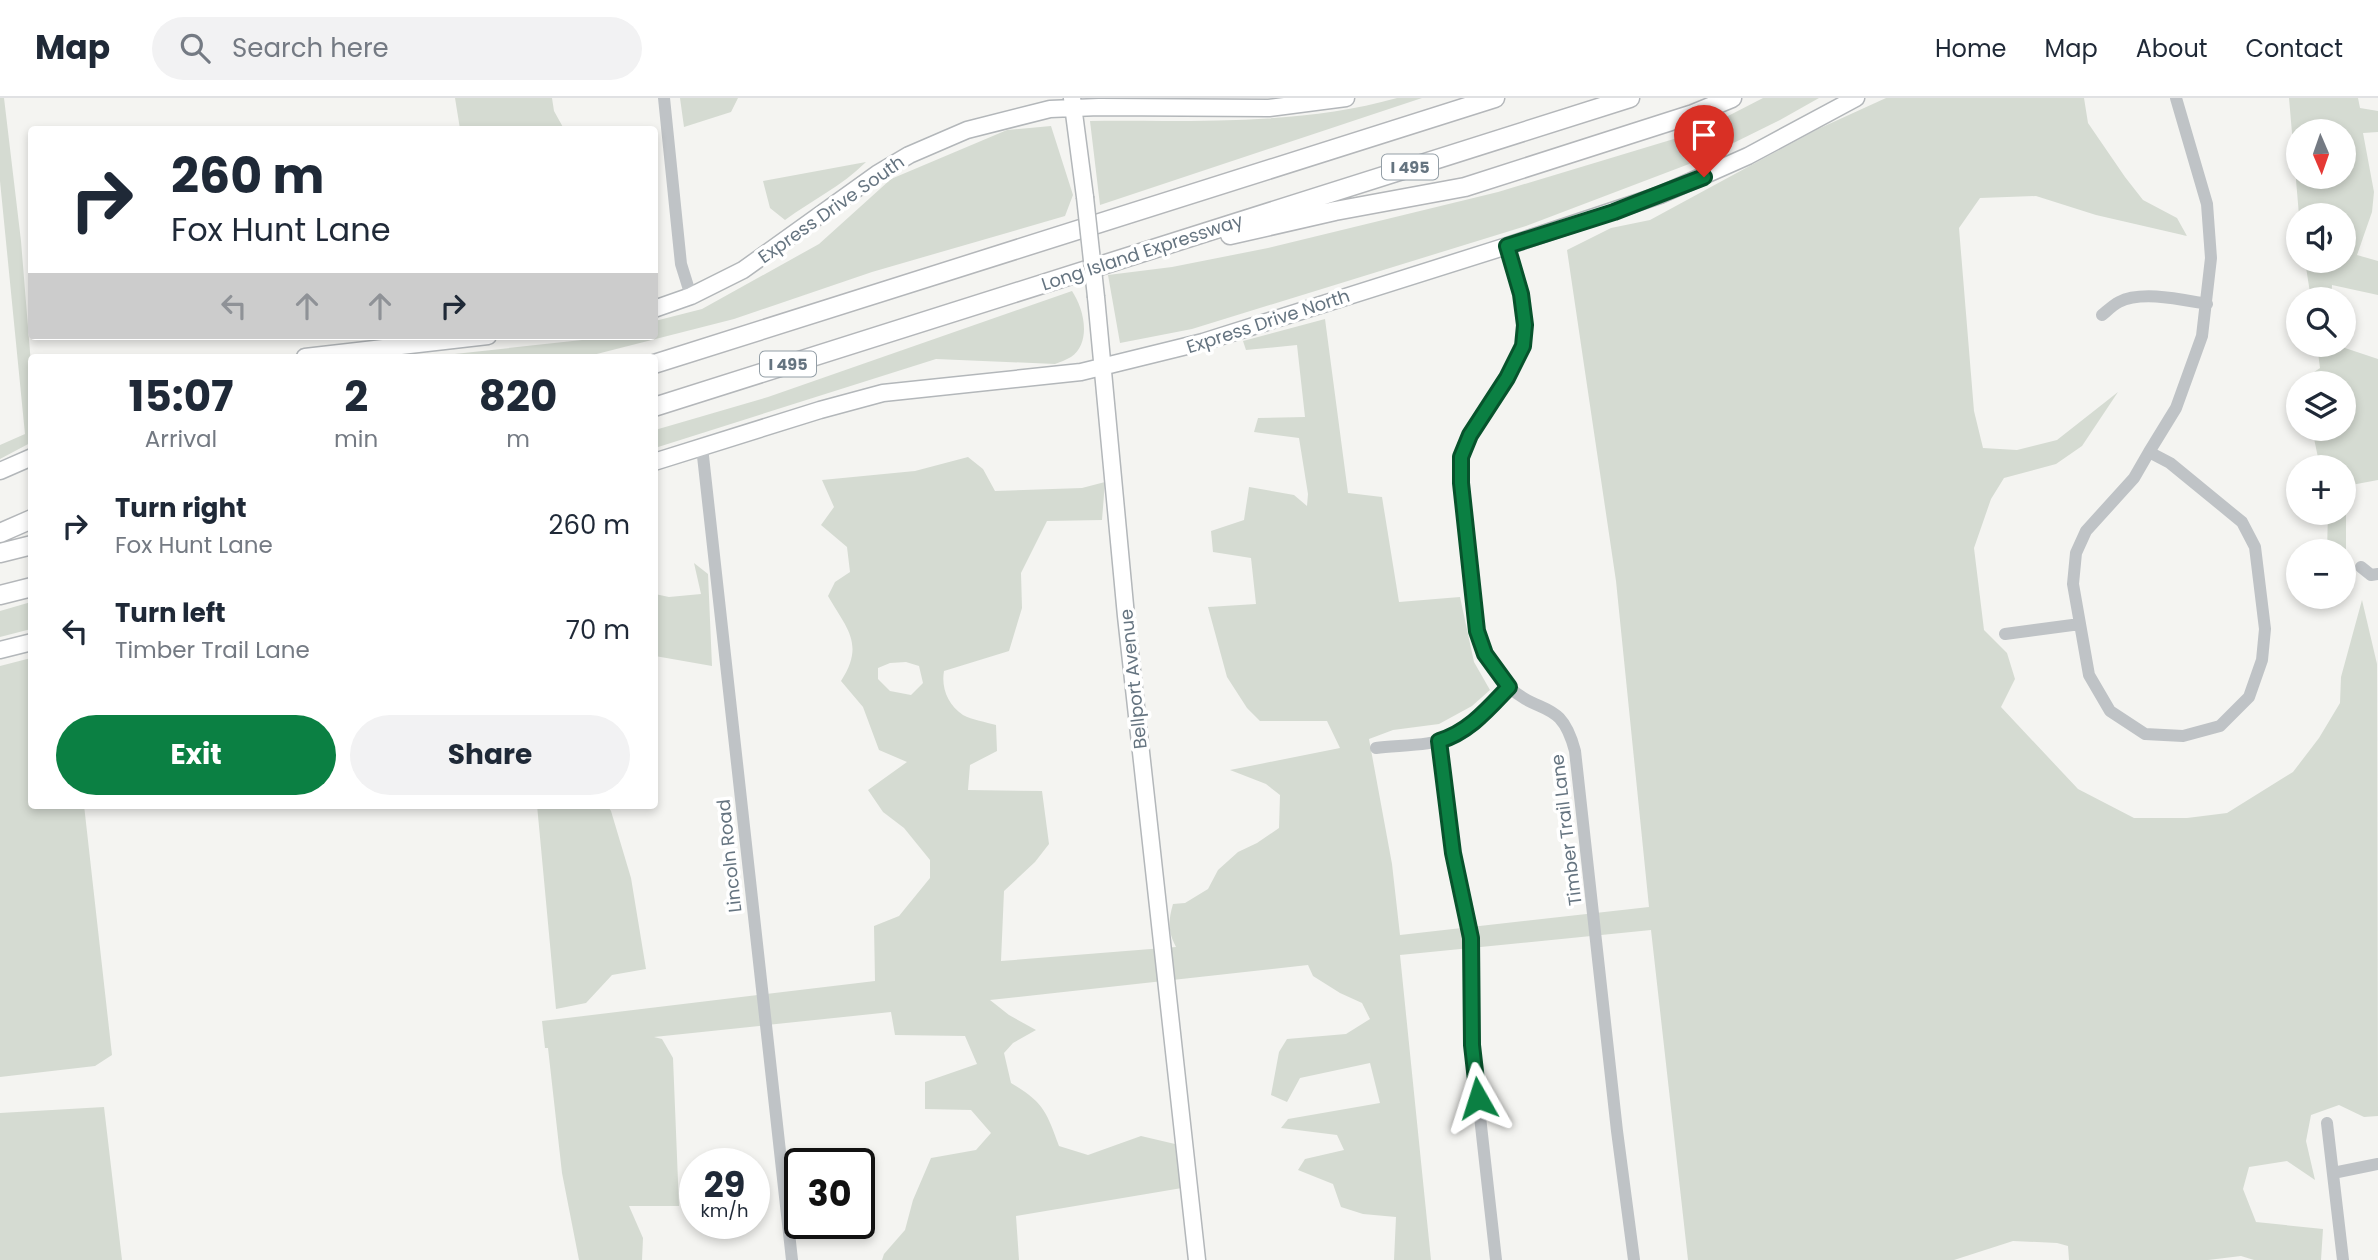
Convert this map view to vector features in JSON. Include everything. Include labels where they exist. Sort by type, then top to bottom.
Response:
[{"type":"highway","name":"I 495","points":[[658,363],[1495,98]]},
{"type":"highway","name":"Long Island Expressway","points":[[658,406],[1630,98]]},
{"type":"highway","points":[[1191,237],[1229,236],[1335,211],[1465,187],[1693,114],[1732,98]]},
{"type":"highway","points":[[0,533],[28,521]]},
{"type":"highway","points":[[0,553],[28,546]]},
{"type":"highway","points":[[0,595],[28,588]]},
{"type":"main road","name":"Express Drive South","points":[[658,308],[691,296],[759,260],[860,185],[909,155],[945,138],[987,124],[1073,103],[1269,108],[1346,98]]},
{"type":"main road","name":"Express Drive North","points":[[658,461],[883,393],[1060,374],[1103,367],[1203,342],[1625,208],[1704,177],[1794,133],[1856,98]]},
{"type":"main road","name":"Bellport Avenue","points":[[1073,103],[1096,297],[1126,616],[1197,1260]]},
{"type":"main road","points":[[331,354],[453,340]]},
{"type":"main road","points":[[0,471],[28,459]]},
{"type":"main road","points":[[0,650],[28,643]]},
{"type":"street","points":[[664,98],[681,264],[691,296]]},
{"type":"street","points":[[2149,452],[2170,463],[2242,522],[2255,547],[2265,629],[2262,660],[2249,697],[2220,726],[2183,736],[2145,734],[2110,711],[2090,675],[2073,584],[2076,553],[2086,531],[2134,478],[2149,452],[2176,408],[2202,336],[2211,258],[2207,204],[2176,98]]},
{"type":"street","name":"Timber Trail Lane","points":[[1507,246],[1521,294],[1525,325],[1523,346],[1507,378],[1470,435],[1461,457],[1461,483],[1477,631],[1485,654],[1509,687],[1562,719],[1570,732],[1575,751],[1621,1173],[1634,1260]]},
{"type":"street","points":[[2102,316],[2121,301],[2146,296],[2207,304]]},
{"type":"street","name":"Lincoln Road","points":[[702,447],[792,1260]]},
{"type":"street","points":[[2361,567],[2371,575],[2378,574]]},
{"type":"street","points":[[2005,634],[2080,624]]},
{"type":"street","points":[[1376,748],[1451,738],[1476,721],[1509,687]]},
{"type":"street","points":[[1439,741],[1453,853],[1471,938],[1472,1045],[1496,1260]]},
{"type":"street","points":[[2327,1123],[2343,1260]]},
{"type":"street","points":[[2333,1173],[2378,1164]]},
{"type":"shaded area","points":[[0,98],[4,98],[21,241],[30,354],[28,354],[28,444],[0,459],[0,445],[25,434],[0,181]]},
{"type":"shaded area","points":[[455,98],[552,98],[554,111],[562,126],[460,126]]},
{"type":"shaded area","points":[[680,98],[738,98],[731,112],[684,127]]},
{"type":"shaded area","points":[[1397,98],[1422,98],[1100,205],[1090,121],[1244,120],[1321,113]]},
{"type":"shaded area","points":[[1763,98],[1819,98],[1697,161],[1526,226],[1192,329],[1120,343],[1108,275],[1172,267],[1268,248],[1498,192],[1697,132]]},
{"type":"shaded area","points":[[1886,98],[2084,98],[2088,123],[2125,177],[2143,200],[2177,218],[2187,236],[2096,215],[2036,196],[1980,198],[1959,228],[1974,411],[1983,448],[2017,450],[2057,440],[2118,392],[2082,446],[2056,464],[2004,478],[1991,499],[1974,548],[1984,630],[2007,653],[2015,679],[2001,707],[2078,789],[2134,818],[2187,818],[2227,813],[2293,772],[2319,738],[2340,703],[2341,677],[2362,600],[2377,664],[2378,1116],[2364,1117],[2339,1105],[2311,1115],[2306,1141],[2315,1180],[2287,1161],[2249,1167],[2243,1189],[2256,1222],[2323,1229],[2321,1260],[2254,1260],[2241,1256],[2208,1260],[2069,1260],[2068,1246],[2013,1241],[1954,1260],[1688,1260],[1651,930],[1400,955],[1431,1260],[1394,1260],[1396,1217],[1363,1214],[1341,1207],[1333,1184],[1298,1170],[1305,1159],[1344,1150],[1337,1135],[1281,1128],[1288,1119],[1380,1103],[1370,1063],[1300,1078],[1287,1102],[1271,1095],[1279,1052],[1287,1039],[1346,1034],[1370,1019],[1362,1003],[1313,976],[1308,965],[990,1000],[1009,1015],[1036,1030],[1013,1043],[1004,1053],[1011,1083],[1037,1102],[1051,1124],[1059,1146],[1088,1155],[1141,1136],[1175,1144],[1182,1188],[1016,1216],[1019,1260],[882,1260],[905,1230],[913,1200],[931,1158],[976,1150],[991,1133],[971,1110],[925,1109],[925,1082],[977,1064],[965,1036],[895,1035],[891,1012],[654,1037],[662,1039],[673,1058],[679,1206],[629,1206],[643,1238],[642,1260],[579,1260],[562,1173],[548,1048],[545,1048],[542,1021],[875,981],[874,926],[899,916],[930,878],[930,860],[904,828],[883,812],[868,790],[907,762],[879,750],[863,707],[841,681],[852,657],[851,637],[828,596],[835,582],[850,572],[847,547],[821,525],[834,507],[822,480],[915,471],[968,457],[983,469],[995,491],[1082,488],[1105,482],[1102,520],[1047,521],[1021,573],[1022,608],[1009,651],[944,671],[945,690],[953,706],[967,717],[996,725],[997,751],[970,765],[968,790],[1042,791],[1049,844],[1035,862],[1004,891],[1001,961],[1176,947],[1170,926],[1173,904],[1185,903],[1208,889],[1218,870],[1238,852],[1279,828],[1280,795],[1266,784],[1230,770],[1340,748],[1327,721],[1260,721],[1247,708],[1227,677],[1208,607],[1256,604],[1251,558],[1213,552],[1211,531],[1244,520],[1249,487],[1294,495],[1307,506],[1308,494],[1299,438],[1254,432],[1258,418],[1305,417],[1297,345],[1246,350],[1243,341],[1325,319],[1348,493],[1382,497],[1399,602],[1460,597],[1474,662],[1490,690],[1472,706],[1439,724],[1393,730],[1369,739],[1392,864],[1400,935],[1649,907],[1616,581],[1567,250],[1611,228],[1650,220],[1818,129]],"holes":[[[906,662],[919,666],[923,683],[911,695],[890,691],[878,679],[878,668],[890,663]]]},
{"type":"shaded area","points":[[2289,98],[2358,98],[2360,108],[2378,111],[2378,132],[2363,133],[2374,192],[2372,212],[2357,255],[2378,261],[2378,295],[2356,290],[2356,287],[2309,287],[2307,273],[2356,273],[2356,203],[2298,203],[2297,189],[2356,189],[2356,119],[2291,119]]},
{"type":"shaded area","points":[[1051,126],[1073,195],[1065,216],[872,272],[734,319],[658,338],[658,320],[702,309],[819,244],[891,179],[1007,130]]},
{"type":"shaded area","points":[[866,162],[837,186],[785,220],[770,208],[763,181]]},
{"type":"shaded area","points":[[1072,291],[1080,307],[1084,325],[1082,343],[1071,357],[1055,364],[936,359],[658,447],[658,429],[768,397]]},
{"type":"shaded area","points":[[582,340],[652,340],[597,354],[454,354]]},
{"type":"shaded area","points":[[2356,352],[2378,359],[2378,480],[2356,484],[2356,455],[2317,455],[2315,441],[2356,441],[2356,371],[2316,371],[2320,368],[2319,357],[2356,357]]},
{"type":"shaded area","points":[[2328,525],[2346,525],[2346,539],[2327,539]]},
{"type":"shaded area","points":[[694,563],[708,574],[712,666],[658,657],[658,595],[669,597],[701,594]]},
{"type":"shaded area","points":[[28,603],[28,630],[0,637],[0,611]]},
{"type":"shaded area","points":[[28,659],[28,809],[84,809],[112,1055],[95,1066],[0,1077],[0,666]]},
{"type":"shaded area","points":[[537,809],[610,809],[631,878],[646,969],[612,975],[586,1003],[556,1009]]},
{"type":"shaded area","points":[[104,1107],[122,1260],[0,1260],[0,1113]]},
{"type":"route","points":[[1478,1098],[1472,1045],[1471,938],[1453,853],[1439,741],[1451,738],[1476,721],[1509,687],[1485,654],[1477,631],[1461,483],[1461,457],[1470,435],[1507,378],[1523,346],[1525,325],[1521,294],[1507,246],[1614,212],[1704,177]]}]
